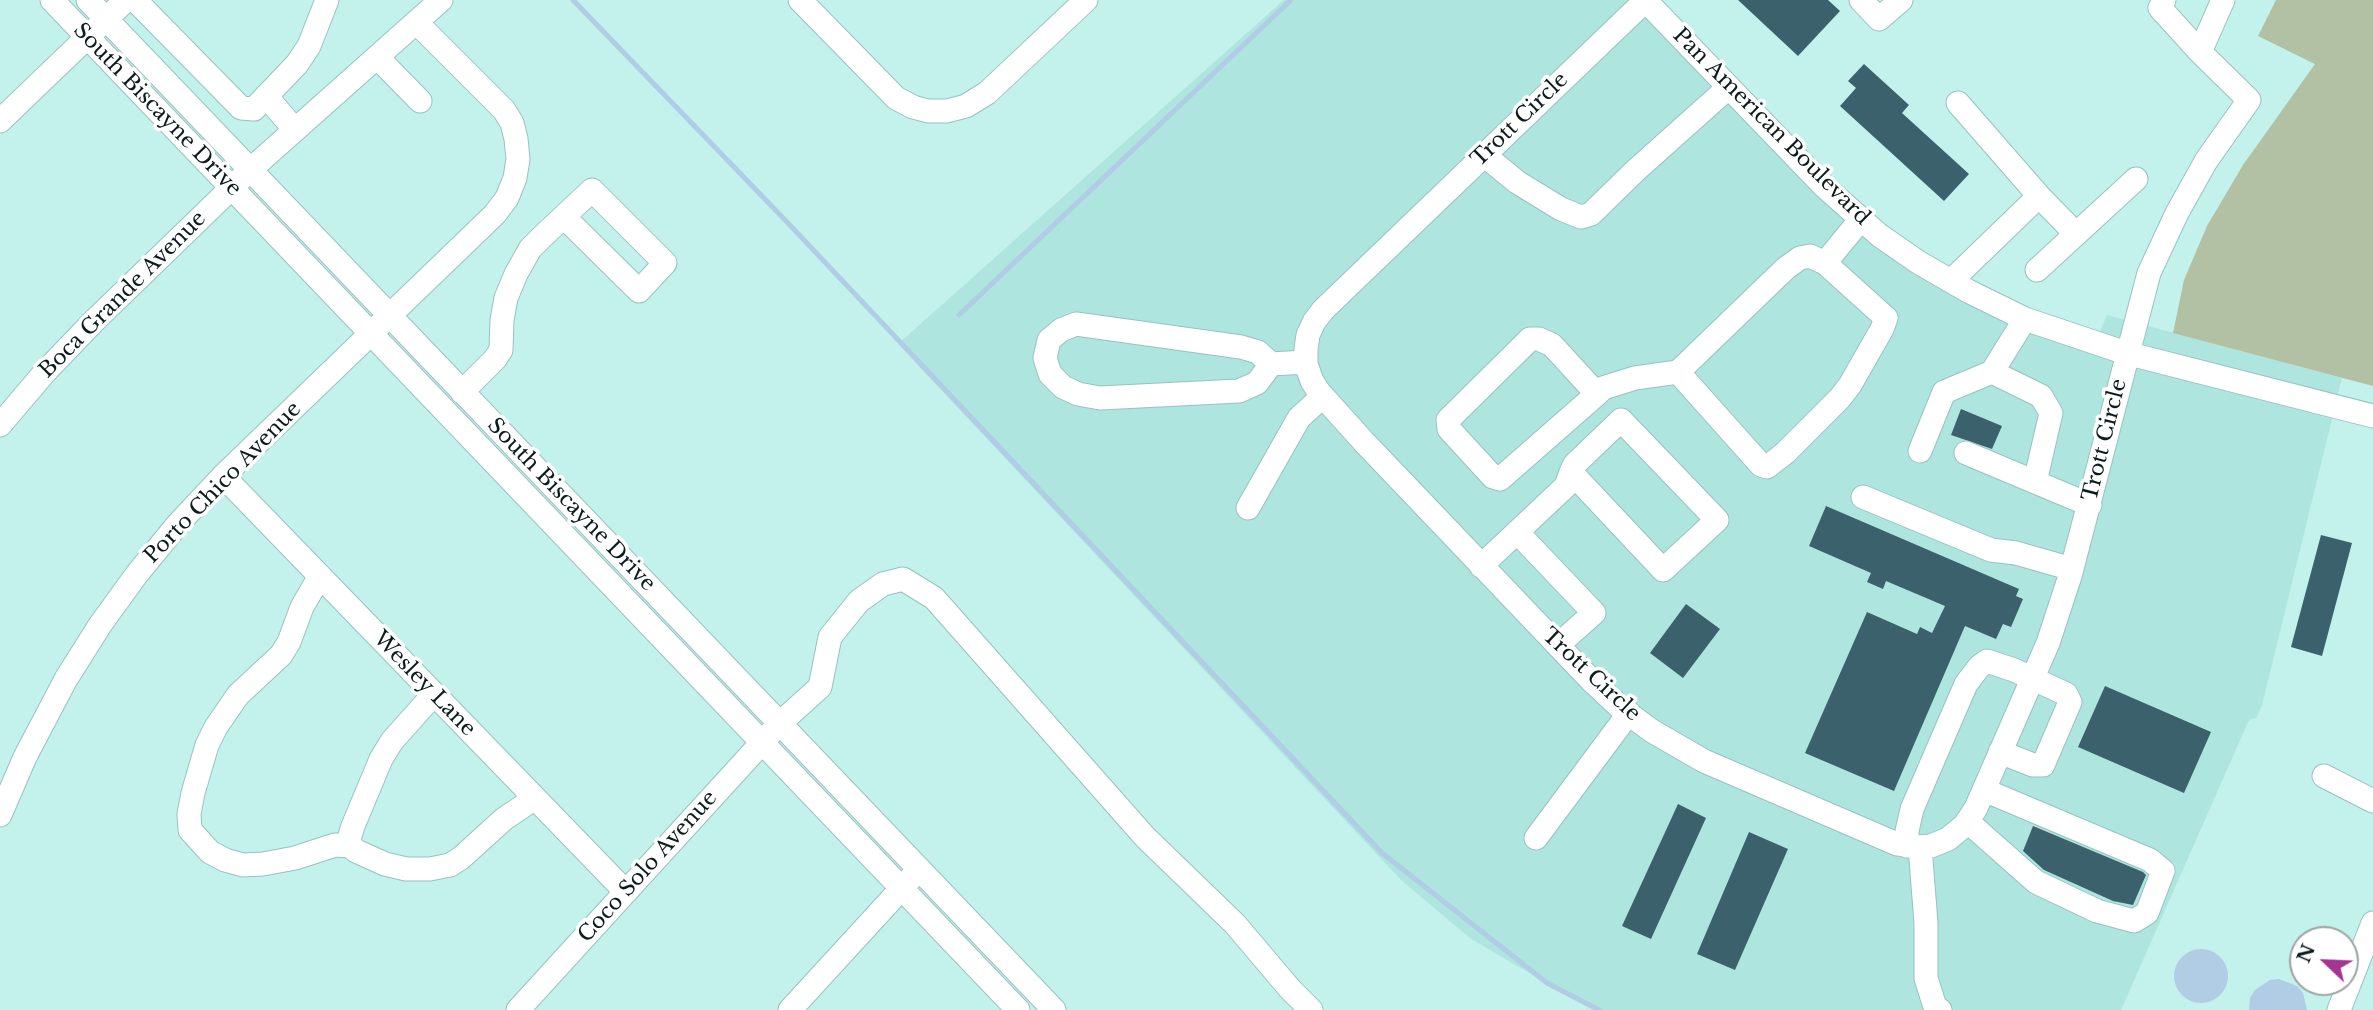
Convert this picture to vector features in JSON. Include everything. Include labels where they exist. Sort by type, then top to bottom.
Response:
[{"type":"street","name":"South Biscayne Drive","points":[[52,0],[1017,1010]]},
{"type":"street","name":"South Biscayne Drive","points":[[88,0],[1054,1010]]},
{"type":"street","points":[[0,121],[125,0]]},
{"type":"street","points":[[135,0],[241,108],[254,109],[297,64],[309,46],[327,0]]},
{"type":"street","name":"Boca Grande Avenue","points":[[0,425],[45,372],[93,322],[231,188],[441,0]]},
{"type":"street","points":[[800,0],[896,98],[928,111],[947,111],[975,102],[987,93],[1086,0]]},
{"type":"street","name":"Trott Circle","points":[[1645,0],[1323,310],[1308,335],[1307,362],[1312,381],[1322,396],[1481,566],[1592,681],[1629,713],[1660,736],[1704,761],[1897,845],[1913,847],[1931,846],[1958,832],[1968,821],[1984,790],[2048,643],[2072,569],[2149,273],[2177,213],[2206,161],[2249,100],[2200,52]]},
{"type":"street","name":"Pan American Boulevard","points":[[1645,0],[1825,186],[1889,242],[1951,281],[2025,319],[2126,354],[2373,416]]},
{"type":"street","points":[[1861,0],[1879,19],[1901,0]]},
{"type":"street","points":[[2164,0],[2160,8],[2200,52],[2223,0]]},
{"type":"street","name":"Porto Chico Avenue","points":[[0,815],[25,757],[60,690],[100,625],[178,524],[223,476],[495,214],[507,198],[515,178],[518,159],[514,131],[504,110],[416,22]]},
{"type":"street","points":[[377,57],[420,101]]},
{"type":"street","points":[[1484,155],[1517,182],[1561,209],[1581,217],[1591,214],[1729,87]]},
{"type":"street","points":[[266,96],[295,130]]},
{"type":"street","points":[[1958,103],[2076,234]]},
{"type":"street","points":[[2037,270],[2136,179]]},
{"type":"street","points":[[463,392],[502,350],[502,320],[506,298],[530,249],[564,216],[592,190],[665,263],[639,291],[564,216]]},
{"type":"street","points":[[1951,281],[2039,196]]},
{"type":"street","points":[[1825,262],[1861,219]]},
{"type":"street","points":[[1597,394],[1552,345],[1539,339],[1530,339],[1448,421],[1449,429],[1493,477],[1500,480],[1597,394],[1603,388],[1635,378],[1678,372],[1786,268],[1800,258],[1810,256],[1825,262],[1886,318],[1845,391],[1785,453],[1767,467],[1761,465],[1678,372]]},
{"type":"street","points":[[1920,451],[1944,392],[1992,372],[2025,319]]},
{"type":"street","points":[[1271,364],[1256,383],[1239,391],[1100,398],[1078,394],[1063,387],[1050,374],[1045,358],[1049,340],[1061,330],[1076,324],[1241,347],[1258,352],[1271,364],[1307,362]]},
{"type":"street","points":[[1992,372],[2041,396],[2051,413],[2035,482]]},
{"type":"street","points":[[1248,508],[1299,418],[1322,396]]},
{"type":"street","points":[[1481,566],[1566,486],[1571,472],[1575,464],[1621,420],[1717,520],[1663,570],[1571,472]]},
{"type":"street","points":[[1966,453],[2090,505]]},
{"type":"street","name":"Wesley Lane","points":[[223,476],[626,892]]},
{"type":"street","points":[[1863,497],[1991,550],[2016,553],[2072,569]]},
{"type":"street","points":[[1517,532],[1594,613],[1558,645]]},
{"type":"street","points":[[320,576],[302,607],[281,655],[238,695],[216,727],[207,745],[193,793],[189,814],[190,830],[210,852],[243,865],[295,858],[335,845],[351,846]]},
{"type":"street","name":"Coco Solo Avenue","points":[[518,1010],[779,724],[820,687],[830,636],[859,601],[883,584],[903,579],[934,598],[1145,837],[1235,924],[1311,1010]]},
{"type":"street","points":[[1940,1010],[1935,1007],[1926,978],[1926,923],[1913,847],[1907,831],[1912,809],[1966,684],[1987,661],[2066,694],[2070,702],[2043,765],[2033,765],[2000,752]]},
{"type":"street","points":[[434,694],[392,741],[381,759],[353,825],[349,839],[351,846],[384,864],[406,869],[430,869],[450,865],[504,819],[535,798]]},
{"type":"street","points":[[1536,838],[1629,713]]},
{"type":"street","points":[[2323,776],[2373,801]]},
{"type":"street","points":[[1968,821],[2036,882],[2097,911],[2134,921],[2147,913],[2163,871],[2150,860],[1984,790]]},
{"type":"street","points":[[790,1010],[919,870]]},
{"type":"street","points":[[2339,1010],[2373,923]]},
{"type":"shaded area","points":[[1284,0],[1631,0],[1315,303],[1296,364],[1585,687],[1894,853],[1973,832],[2134,365],[2333,415],[2262,705],[2256,718],[2248,722],[2121,1010],[1600,1010],[1517,966],[1470,938],[1401,880],[898,344]]},
{"type":"shaded area","points":[[1645,14],[1872,241],[2115,359],[2076,516],[2038,639],[1967,804],[1951,825],[1927,837],[1900,836],[1708,752],[1681,738],[1629,702],[1599,675],[1327,387],[1316,363],[1318,338],[1331,316]]},
{"type":"shaded area","points":[[2107,315],[2342,378],[2337,397],[2099,334]]},
{"type":"shaded area","points":[[2201,949],[2220,957],[2228,976],[2220,995],[2201,1003],[2182,995],[2174,976],[2182,957]]},
{"type":"shaded area","points":[[2279,979],[2289,983],[2289,996],[2304,996],[2307,1010],[2249,1010],[2250,998],[2255,990],[2270,980]]},
{"type":"green space","points":[[2276,0],[2373,0],[2373,386],[2173,333],[2184,280],[2207,226],[2243,165],[2315,64],[2258,36]]},
{"type":"building","points":[[1738,0],[1828,0],[1840,11],[1798,56]]},
{"type":"building","points":[[1864,64],[1909,105],[1902,113],[1969,174],[1944,201],[1840,106],[1856,88],[1848,81]]},
{"type":"building","points":[[1961,409],[2002,426],[1992,449],[1951,435]]},
{"type":"building","points":[[1826,506],[2019,589],[2016,596],[2023,599],[2011,627],[2003,624],[1996,639],[1965,626],[1894,791],[1805,753],[1867,612],[1917,634],[1920,627],[1932,633],[1945,606],[1886,581],[1883,589],[1867,582],[1871,573],[1809,546]]},
{"type":"building","points":[[2321,535],[2352,543],[2322,656],[2291,647]]},
{"type":"building","points":[[1686,604],[1720,629],[1683,678],[1650,653]]},
{"type":"building","points":[[2105,686],[2211,732],[2184,793],[2078,747]]},
{"type":"building","points":[[1678,804],[1706,818],[1651,939],[1622,926]]},
{"type":"building","points":[[2033,826],[2143,872],[2146,875],[2133,905],[2113,901],[2044,870],[2023,851]]},
{"type":"building","points":[[1749,832],[1788,849],[1735,970],[1697,954]]},
{"type":"waterway","points":[[573,0],[787,222],[1382,853],[1547,983],[1599,1010]]},
{"type":"waterway","points":[[959,315],[1291,0]]}]
